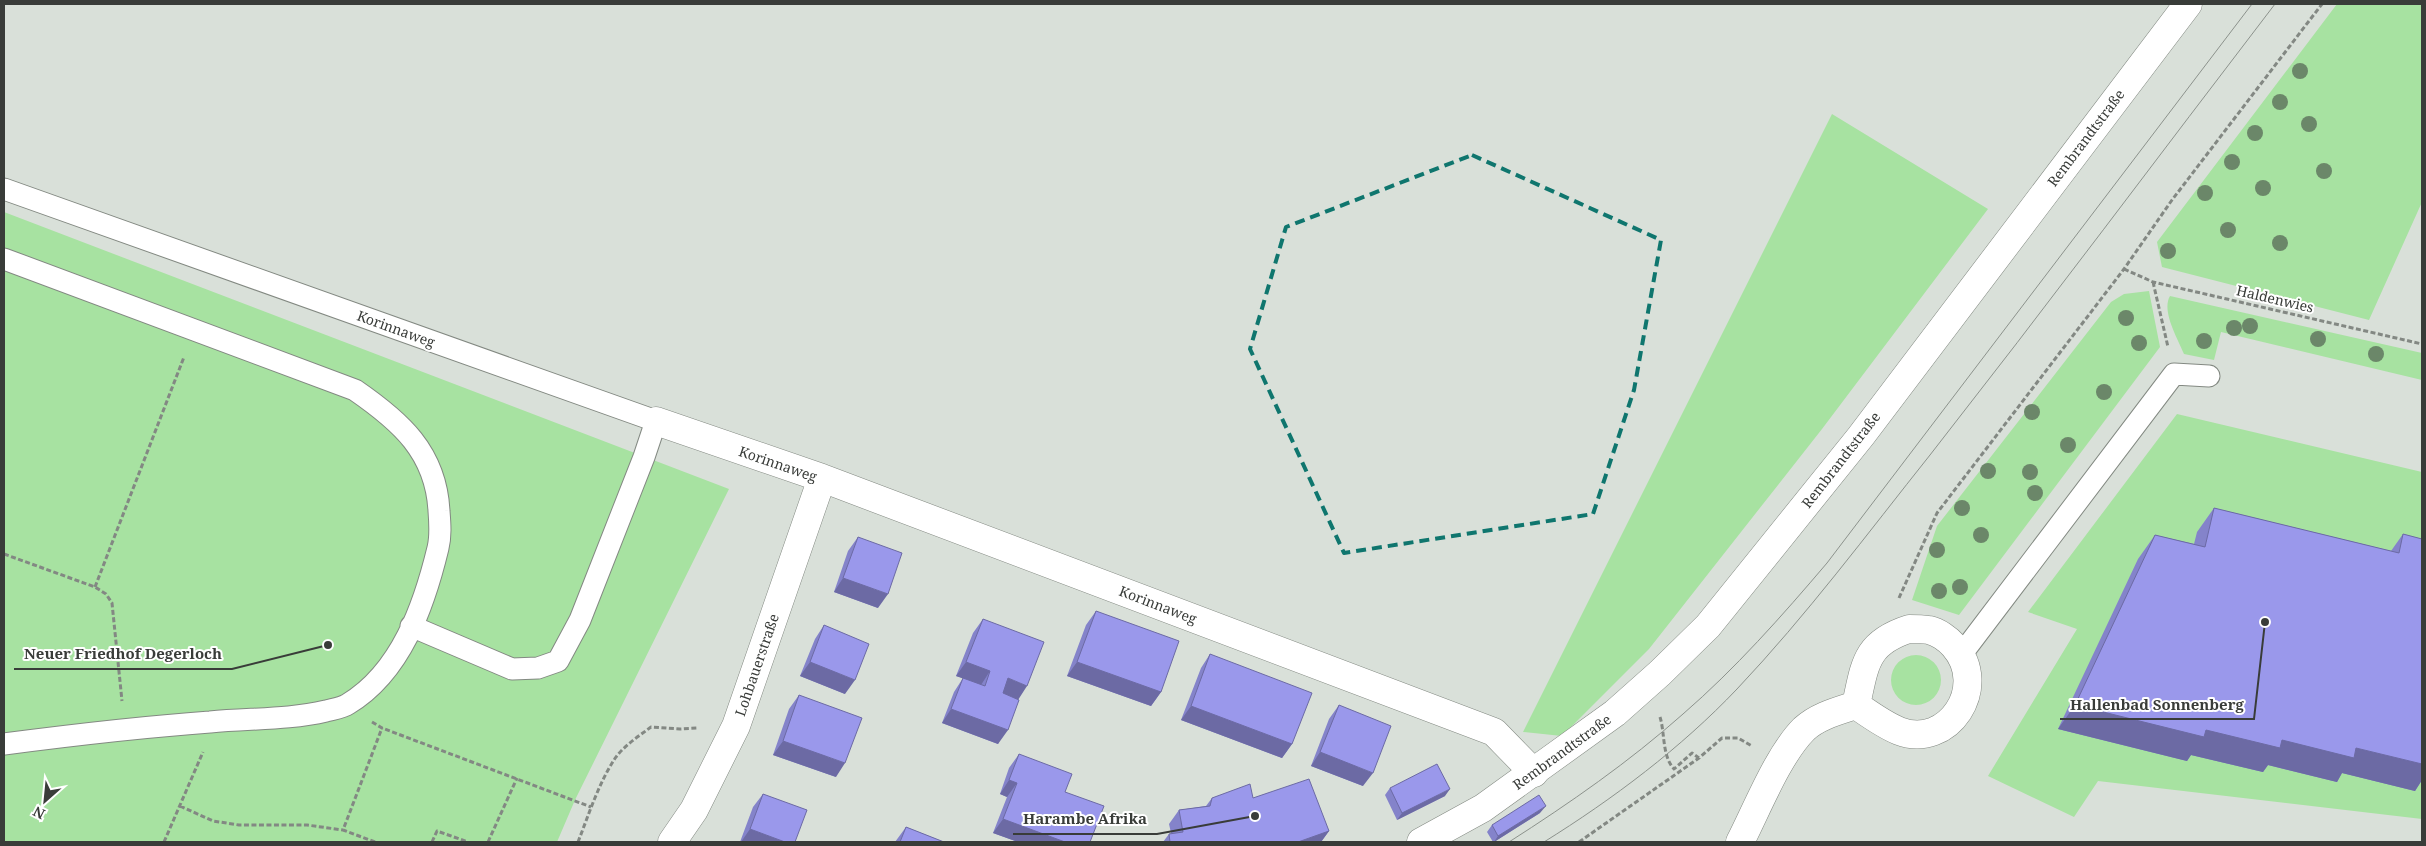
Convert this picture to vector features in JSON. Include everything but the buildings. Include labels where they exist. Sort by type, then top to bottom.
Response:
[{"type":"street","name":"Rembrandtstraße","points":[[1421,842],[1483,808],[1615,713],[1660,673],[1708,626],[1861,436],[2188,4]]},
{"type":"street","name":"Korinnaweg","points":[[656,421],[822,478],[1494,732],[1534,773]]},
{"type":"street","name":"Lohbauerstraße","points":[[672,842],[694,810],[736,726],[822,478]]},
{"type":"street","points":[[1740,842],[1782,761],[1804,729],[1830,713],[1856,705],[1900,731],[1921,734],[1941,727],[1957,714],[1967,695],[1968,675],[1962,655],[1948,639],[1930,630],[1909,629],[1890,635],[1874,648],[1865,665],[1856,705]]},
{"type":"lane","name":"Korinnaweg","points":[[4,189],[656,421]]},
{"type":"lane","points":[[4,259],[355,390],[387,411],[415,440],[433,471],[439,499],[440,538],[430,581],[401,651],[377,681],[347,706],[299,718],[217,721],[125,729],[4,744]]},
{"type":"lane","points":[[1962,655],[2174,374],[2209,376]]},
{"type":"lane","points":[[411,626],[512,669],[538,668],[558,661],[580,620],[644,457],[656,421]]},
{"type":"path","points":[[1890,635],[1891,622],[1899,597],[1936,512],[2124,269],[2172,200],[2322,4]]},
{"type":"path","name":"Haldenwies","points":[[2124,269],[2153,282],[2422,344]]},
{"type":"path","points":[[2153,282],[2174,374]]},
{"type":"path","points":[[94,587],[195,329]]},
{"type":"path","points":[[4,554],[94,587],[106,594],[112,603],[125,729]]},
{"type":"path","points":[[347,706],[382,728],[591,807]]},
{"type":"path","points":[[1657,713],[1661,718],[1670,764],[1674,769],[1692,753],[1699,758]]},
{"type":"path","points":[[164,842],[217,721]]},
{"type":"path","points":[[578,842],[591,807],[616,757],[632,740],[651,727],[680,730],[736,726]]},
{"type":"path","points":[[343,830],[382,728]]},
{"type":"path","points":[[1579,842],[1699,758],[1722,738],[1738,738],[1782,761]]},
{"type":"path","points":[[488,842],[517,778]]},
{"type":"path","points":[[180,806],[213,821],[239,825],[307,825],[343,830],[375,842]]},
{"type":"path","points":[[432,842],[436,831],[468,842]]},
{"type":"highlighted area","points":[[1472,155],[1661,240],[1634,390],[1593,514],[1344,553],[1250,349],[1286,227]]},
{"type":"green space","points":[[2337,4],[2422,4],[2422,202],[2369,320],[2162,267],[2157,242]]},
{"type":"green space","points":[[1832,114],[1988,209],[1822,429],[1649,649],[1562,736],[1523,732]]},
{"type":"green space","points":[[4,212],[729,489],[575,800],[557,842],[4,842]]},
{"type":"green space","points":[[2149,291],[2160,347],[1959,615],[1912,600],[1937,526],[2111,302],[2124,294]]},
{"type":"green space","points":[[2170,296],[2422,353],[2422,380],[2221,332],[2214,360],[2184,354],[2169,317],[2168,302]]},
{"type":"green space","points":[[2177,414],[2422,472],[2422,819],[2098,781],[2074,817],[1988,776],[2077,629],[2028,612]]},
{"type":"green space","points":[[1911,655],[1921,655],[1934,662],[1941,675],[1941,685],[1934,698],[1921,705],[1911,705],[1902,701],[1895,694],[1891,685],[1891,675],[1895,666],[1902,659]]},
{"type":"tram line","points":[[1509,842],[1599,781],[1663,732],[1721,679],[1793,603],[1827,563],[2252,4]]},
{"type":"tram line","points":[[1544,842],[1621,790],[1670,752],[1715,711],[1763,661],[1836,574],[1974,399],[2275,4]]},
{"type":"place","name":"Hallenbad Sonnenberg","points":[[2265,622]]},
{"type":"place","name":"Neuer Friedhof Degerloch","points":[[328,645]]},
{"type":"place","name":"Harambe Afrika","points":[[1255,816]]}]
